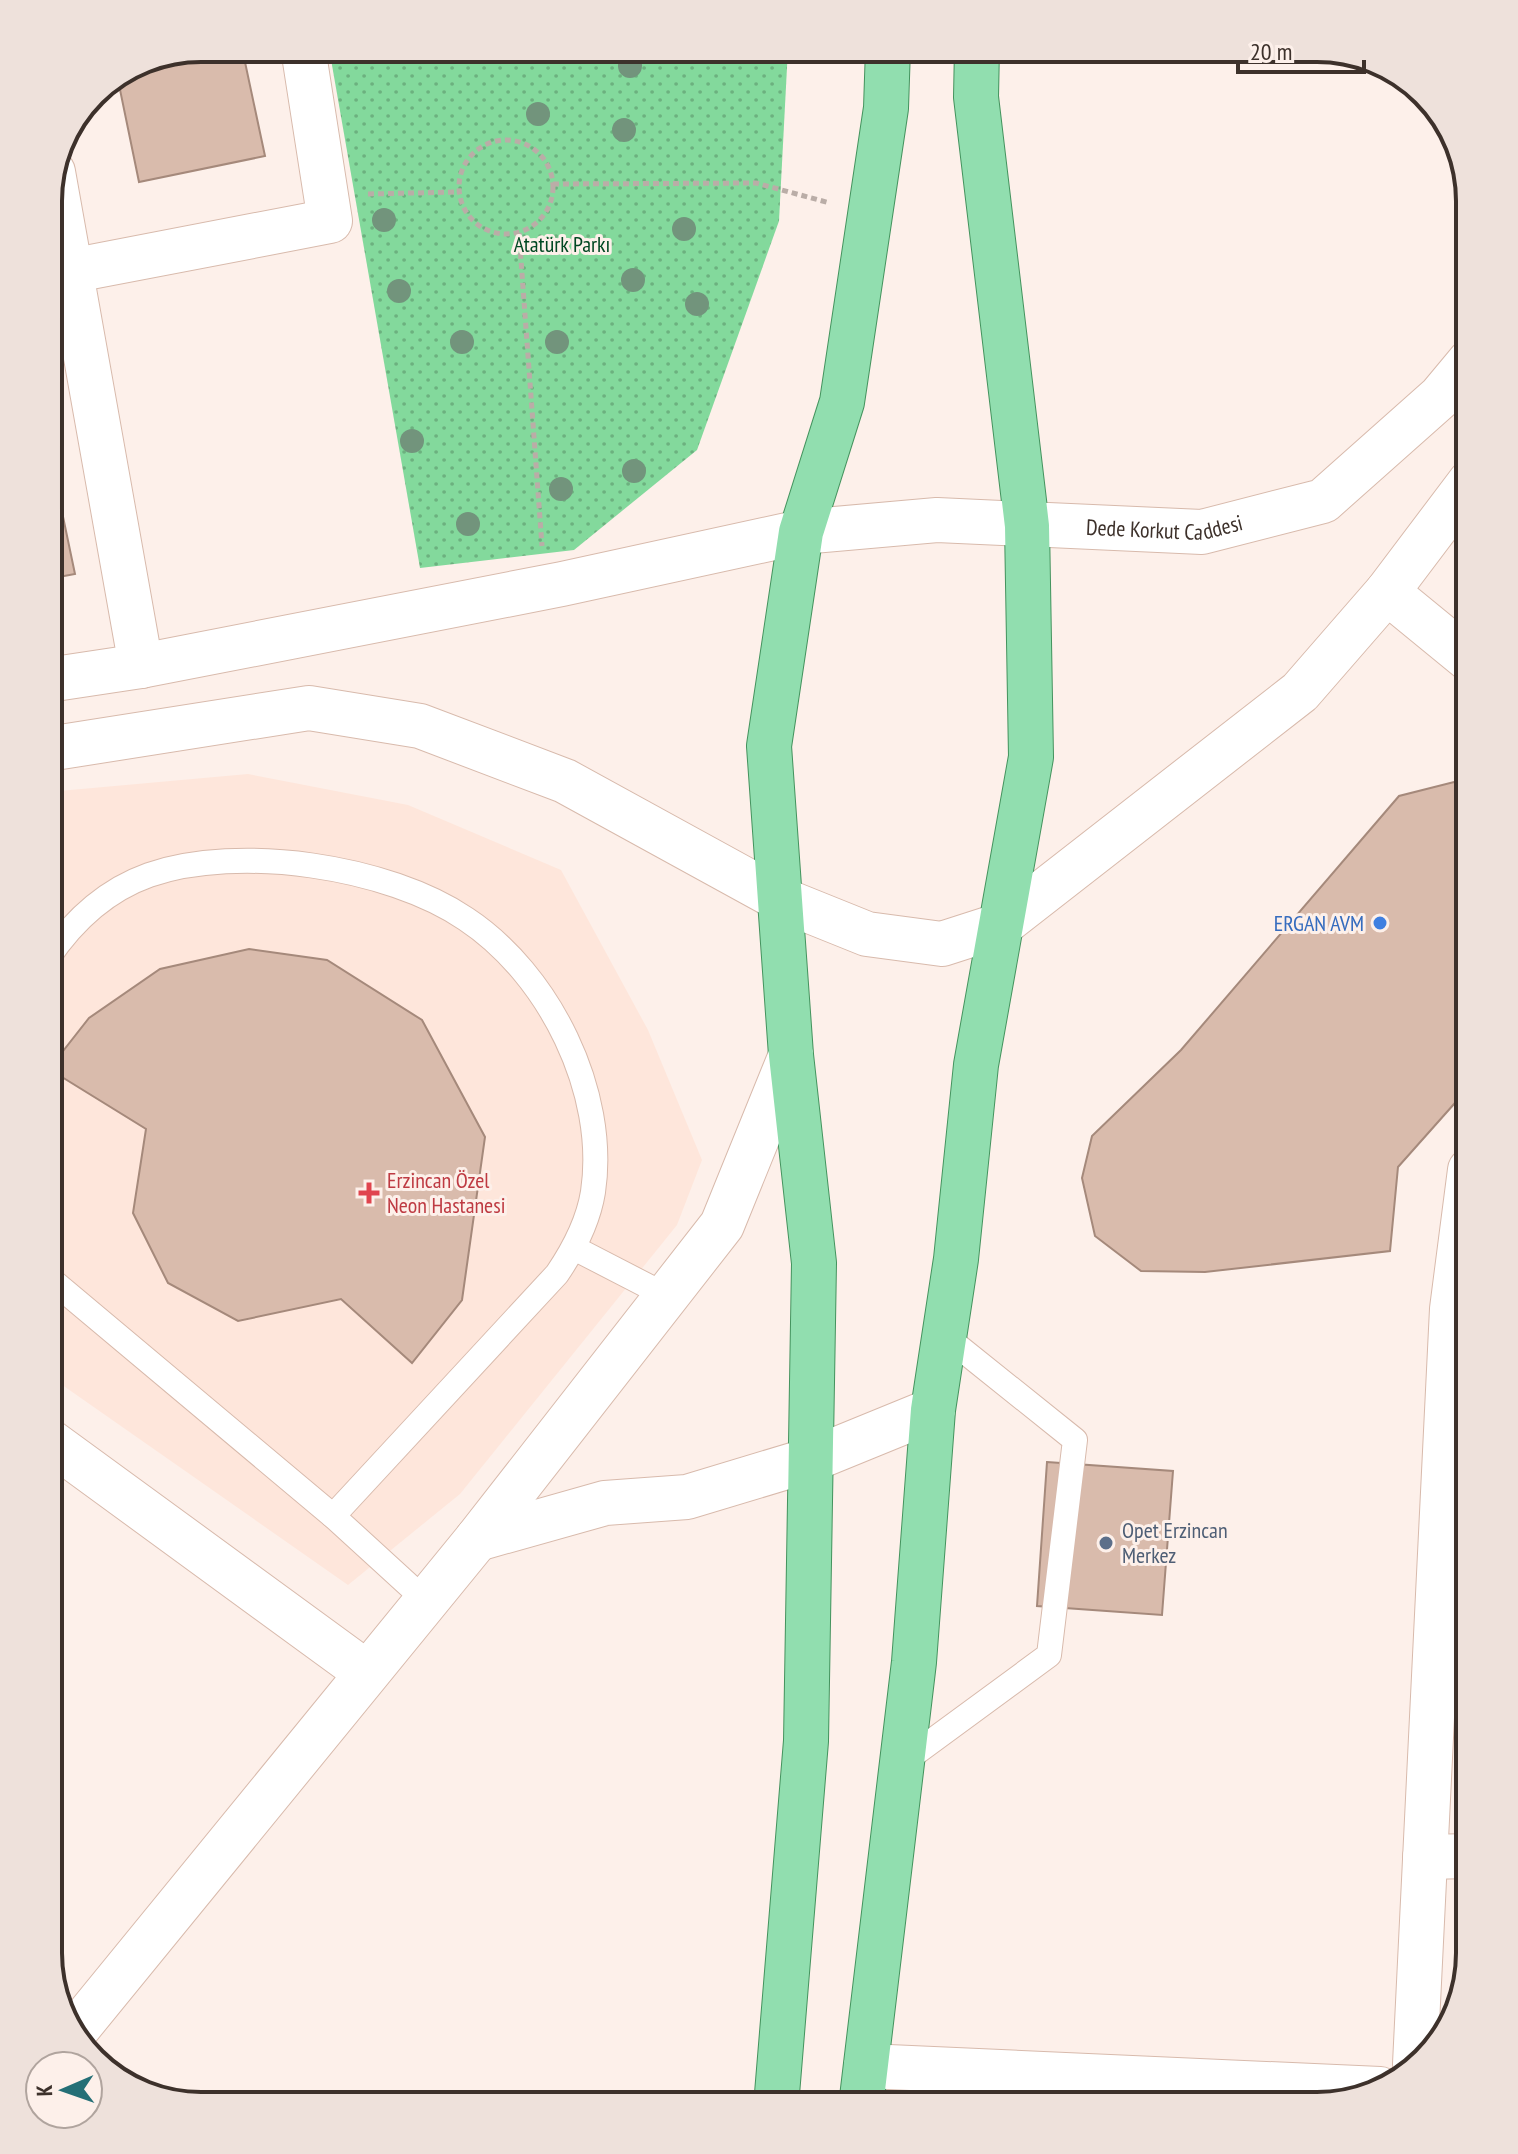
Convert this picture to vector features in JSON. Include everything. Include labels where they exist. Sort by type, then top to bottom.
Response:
[{"type":"main road","points":[[70,271],[330,221],[305,62]]},
{"type":"main road","points":[[777,2092],[806,1741],[814,1263],[791,1055],[769,746],[801,532],[842,402],[886,108],[888,62]]},
{"type":"main road","points":[[977,62],[976,97],[1027,526],[1031,757],[976,1065],[956,1259],[933,1410],[914,1662],[864,2086],[1345,2089]]},
{"type":"main road","points":[[62,232],[141,666]]},
{"type":"main road","name":"Dede Korkut Caddesi","points":[[62,678],[141,666],[546,587],[801,532],[937,520],[1202,532],[1323,501],[1440,397],[1456,378]]},
{"type":"main road","points":[[62,747],[309,708],[420,726],[565,781],[780,899],[867,934],[942,944],[1001,925],[1300,692],[1387,592],[1456,501]]},
{"type":"main road","points":[[1387,592],[1456,649]]},
{"type":"main road","points":[[82,2023],[477,1539],[722,1225],[791,1055]]},
{"type":"main road","points":[[1416,2050],[1456,1278]]},
{"type":"main road","points":[[477,1539],[605,1503],[687,1497],[813,1459],[933,1410]]},
{"type":"main road","points":[[62,1450],[367,1673]]},
{"type":"main road","points":[[1425,1857],[1456,1856]]},
{"type":"lane","points":[[62,940],[78,920],[123,887],[177,868],[228,862],[281,863],[333,869],[379,881],[465,918],[500,946],[529,979],[554,1016],[583,1083],[595,1169],[587,1218],[574,1248],[557,1274],[333,1516]]},
{"type":"lane","points":[[574,1248],[667,1296]]},
{"type":"lane","points":[[62,1289],[333,1516],[426,1601]]},
{"type":"lane","points":[[902,1763],[1049,1655],[1075,1440],[944,1335]]},
{"type":"path","points":[[499,140],[513,140],[536,150],[551,171],[553,184],[549,210],[531,228],[519,233],[493,234],[481,228],[464,209],[459,192],[461,171],[467,160],[487,143],[499,140]]},
{"type":"path","points":[[553,184],[756,183],[870,213]]},
{"type":"path","points":[[326,196],[459,192]]},
{"type":"path","points":[[519,233],[534,467],[546,587]]},
{"type":"shaded area","name":"Erzincan Özel Neon Hastanesi","points":[[248,774],[408,805],[561,870],[648,1030],[702,1160],[677,1225],[460,1494],[348,1585],[62,1385],[62,791]]},
{"type":"green space","name":"Atatürk Parkı","points":[[331,62],[787,62],[779,221],[697,450],[574,550],[420,568]]},
{"type":"building","points":[[245,62],[265,156],[139,182],[120,89],[157,69],[174,65]]},
{"type":"building","points":[[62,512],[75,574],[62,576]]},
{"type":"building","name":"ERGAN AVM","points":[[1456,782],[1456,1102],[1398,1167],[1390,1251],[1205,1272],[1141,1271],[1095,1236],[1082,1178],[1092,1136],[1181,1050],[1399,796]]},
{"type":"building","points":[[249,949],[327,960],[422,1020],[485,1137],[462,1300],[412,1363],[341,1299],[238,1321],[168,1283],[133,1213],[146,1129],[62,1077],[62,1052],[89,1018],[160,969]]},
{"type":"building","points":[[1047,1462],[1173,1471],[1162,1615],[1037,1606]]},
{"type":"place","name":"ERGAN AVM","points":[[1380,923]]},
{"type":"place","name":"Erzincan Özel Neon Hastanesi","points":[[369,1193]]},
{"type":"place","name":"Opet Erzincan Merkez","points":[[1106,1543]]}]
